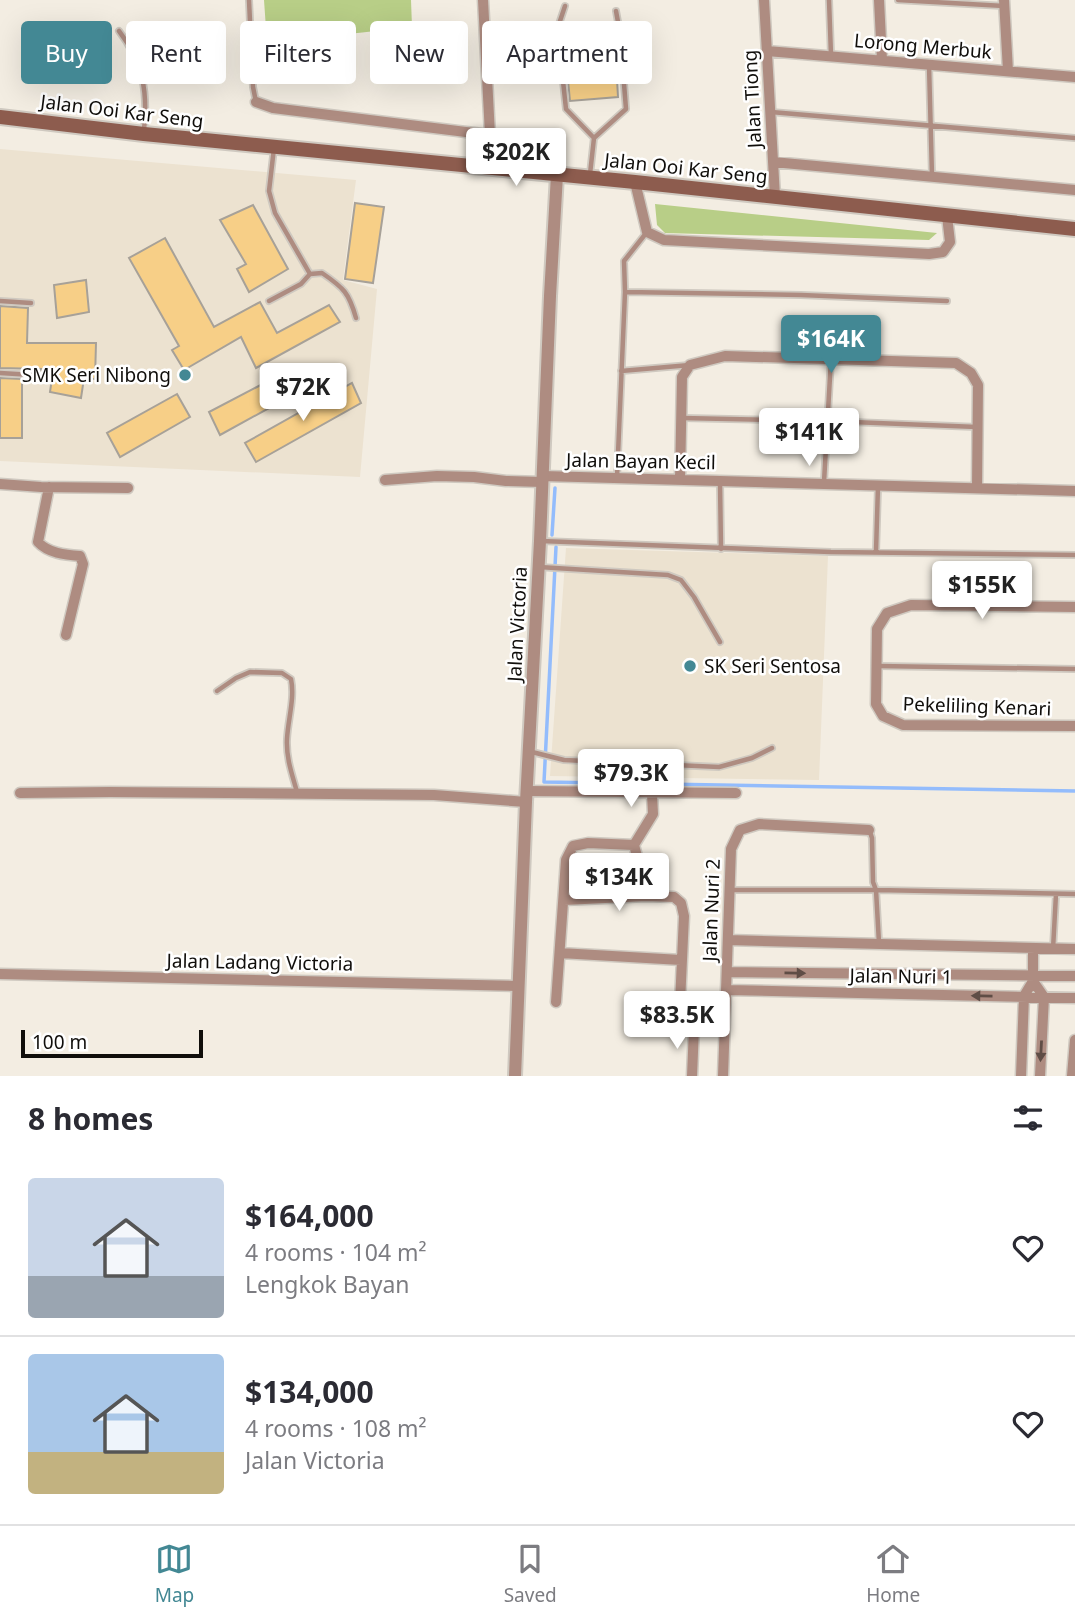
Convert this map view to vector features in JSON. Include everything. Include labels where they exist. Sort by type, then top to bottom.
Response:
[{"type":"main road","name":"Jalan Ooi Kar Seng","points":[[0,117],[274,148],[635,182],[1075,229]]},
{"type":"street","points":[[483,0],[490,168]]},
{"type":"street","name":"Jalan Tiong","points":[[764,0],[775,197]]},
{"type":"street","points":[[879,0],[882,60]]},
{"type":"street","points":[[1004,3],[1008,71]]},
{"type":"street","name":"Lorong Merbuk","points":[[767,51],[1075,77]]},
{"type":"street","points":[[256,102],[273,108],[544,140]]},
{"type":"street","points":[[773,162],[1075,190]]},
{"type":"street","name":"Jalan Victoria","points":[[514,1076],[527,797],[534,753],[544,567],[540,541],[557,175]]},
{"type":"street","points":[[635,182],[647,232],[664,240],[929,254],[943,251],[950,242],[947,216]]},
{"type":"street","points":[[680,480],[682,377],[690,365],[724,356],[956,363],[971,373],[978,385],[977,488]]},
{"type":"street","name":"Jalan Bayan Kecil","points":[[385,480],[437,476],[506,481],[617,478],[1075,491]]},
{"type":"street","points":[[0,484],[128,488]]},
{"type":"street","points":[[49,487],[38,542],[44,549],[80,556],[83,564],[66,635]]},
{"type":"street","name":"Pekeliling Kenari","points":[[1075,607],[911,605],[887,613],[877,629],[876,704],[883,716],[903,725],[1075,726]]},
{"type":"street","points":[[20,793],[434,794],[527,797],[736,793]]},
{"type":"street","points":[[646,896],[634,845],[653,814],[652,794]]},
{"type":"street","name":"Jalan Nuri 2","points":[[723,1076],[731,849],[740,830],[759,824],[869,830]]},
{"type":"street","points":[[556,1002],[566,860],[573,846],[588,843],[634,845]]},
{"type":"street","points":[[564,900],[646,896],[674,897],[681,903],[684,916],[680,1003]]},
{"type":"street","name":"Jalan Nuri 1","points":[[728,940],[1075,949]]},
{"type":"street","points":[[1032,948],[1033,978],[1044,997],[1040,1076]]},
{"type":"street","points":[[560,953],[681,960]]},
{"type":"street","name":"Jalan Nuri 1","points":[[727,972],[1033,978],[1075,976]]},
{"type":"street","name":"Jalan Ladang Victoria","points":[[0,974],[518,986]]},
{"type":"street","points":[[1021,1076],[1024,996],[1033,978]]},
{"type":"street","name":"Jalan Nuri 1","points":[[727,990],[1075,998]]},
{"type":"street","points":[[692,1076],[694,1028]]},
{"type":"street","points":[[1072,1076],[1075,1041]]},
{"type":"lane","points":[[249,0],[256,102]]},
{"type":"lane","points":[[828,0],[831,56]]},
{"type":"lane","points":[[898,0],[1004,3]]},
{"type":"lane","points":[[565,6],[559,24],[566,109],[594,138]]},
{"type":"lane","points":[[590,178],[594,138],[626,109],[616,11]]},
{"type":"lane","points":[[119,31],[130,45],[144,82],[147,106],[144,134]]},
{"type":"lane","points":[[929,64],[932,176]]},
{"type":"lane","points":[[770,111],[1075,138]]},
{"type":"lane","points":[[274,148],[269,191],[275,213],[310,274]]},
{"type":"lane","points":[[617,478],[624,261],[647,232]]},
{"type":"lane","points":[[269,301],[300,284],[310,274],[322,273],[350,297],[356,318]]},
{"type":"lane","points":[[625,292],[947,301]]},
{"type":"lane","points":[[0,301],[31,303]]},
{"type":"lane","points":[[824,483],[831,359]]},
{"type":"lane","points":[[621,371],[690,365]]},
{"type":"lane","points":[[0,373],[33,375]]},
{"type":"lane","points":[[681,418],[978,426]]},
{"type":"lane","points":[[720,481],[721,549]]},
{"type":"lane","points":[[876,552],[878,485]]},
{"type":"lane","points":[[540,541],[721,549],[1075,555]]},
{"type":"lane","points":[[544,567],[668,575],[681,580],[720,642]]},
{"type":"lane","points":[[877,666],[1075,669]]},
{"type":"lane","points":[[218,691],[250,672],[282,673],[291,679],[287,759],[298,793]]},
{"type":"lane","points":[[534,753],[564,760],[719,767],[751,758],[772,748]]},
{"type":"lane","points":[[869,830],[872,838],[879,944]]},
{"type":"lane","points":[[730,890],[1075,894]]},
{"type":"lane","points":[[1054,948],[1056,894]]},
{"type":"shaded area","name":"SMK Seri Nibong","points":[[0,149],[356,180],[343,280],[377,289],[360,477],[0,461]]},
{"type":"shaded area","name":"SK Seri Sentosa","points":[[566,548],[828,556],[819,780],[550,776]]},
{"type":"green space","points":[[264,0],[411,0],[412,21],[370,21],[370,32],[356,33],[356,21],[265,21]]},
{"type":"green space","points":[[655,204],[937,233],[929,240],[665,233],[657,225]]},
{"type":"building","points":[[568,84],[617,84],[618,97],[570,101]]},
{"type":"building","points":[[355,203],[384,207],[373,283],[345,279]]},
{"type":"building","points":[[253,205],[288,269],[249,292],[237,269],[246,264],[220,220]]},
{"type":"building","points":[[165,238],[214,327],[260,302],[277,333],[329,305],[340,322],[256,368],[241,337],[184,370],[172,350],[179,346],[129,258]]},
{"type":"building","points":[[86,280],[89,312],[57,318],[54,285]]},
{"type":"building","points":[[0,306],[28,308],[27,343],[96,343],[95,379],[84,378],[81,398],[50,392],[52,378],[40,375],[41,369],[0,368]]},
{"type":"building","points":[[299,365],[309,386],[220,435],[209,412]]},
{"type":"building","points":[[0,378],[22,379],[22,438],[0,438]]},
{"type":"building","points":[[352,383],[361,403],[256,462],[245,443]]},
{"type":"building","points":[[177,394],[190,417],[120,457],[107,433]]},
{"type":"waterway","points":[[552,535],[555,488]]},
{"type":"waterway","points":[[556,547],[544,782],[1075,791]]},
{"type":"place","name":"SMK Seri Nibong","points":[[185,375]]},
{"type":"place","name":"SK Seri Sentosa","points":[[690,666]]}]
